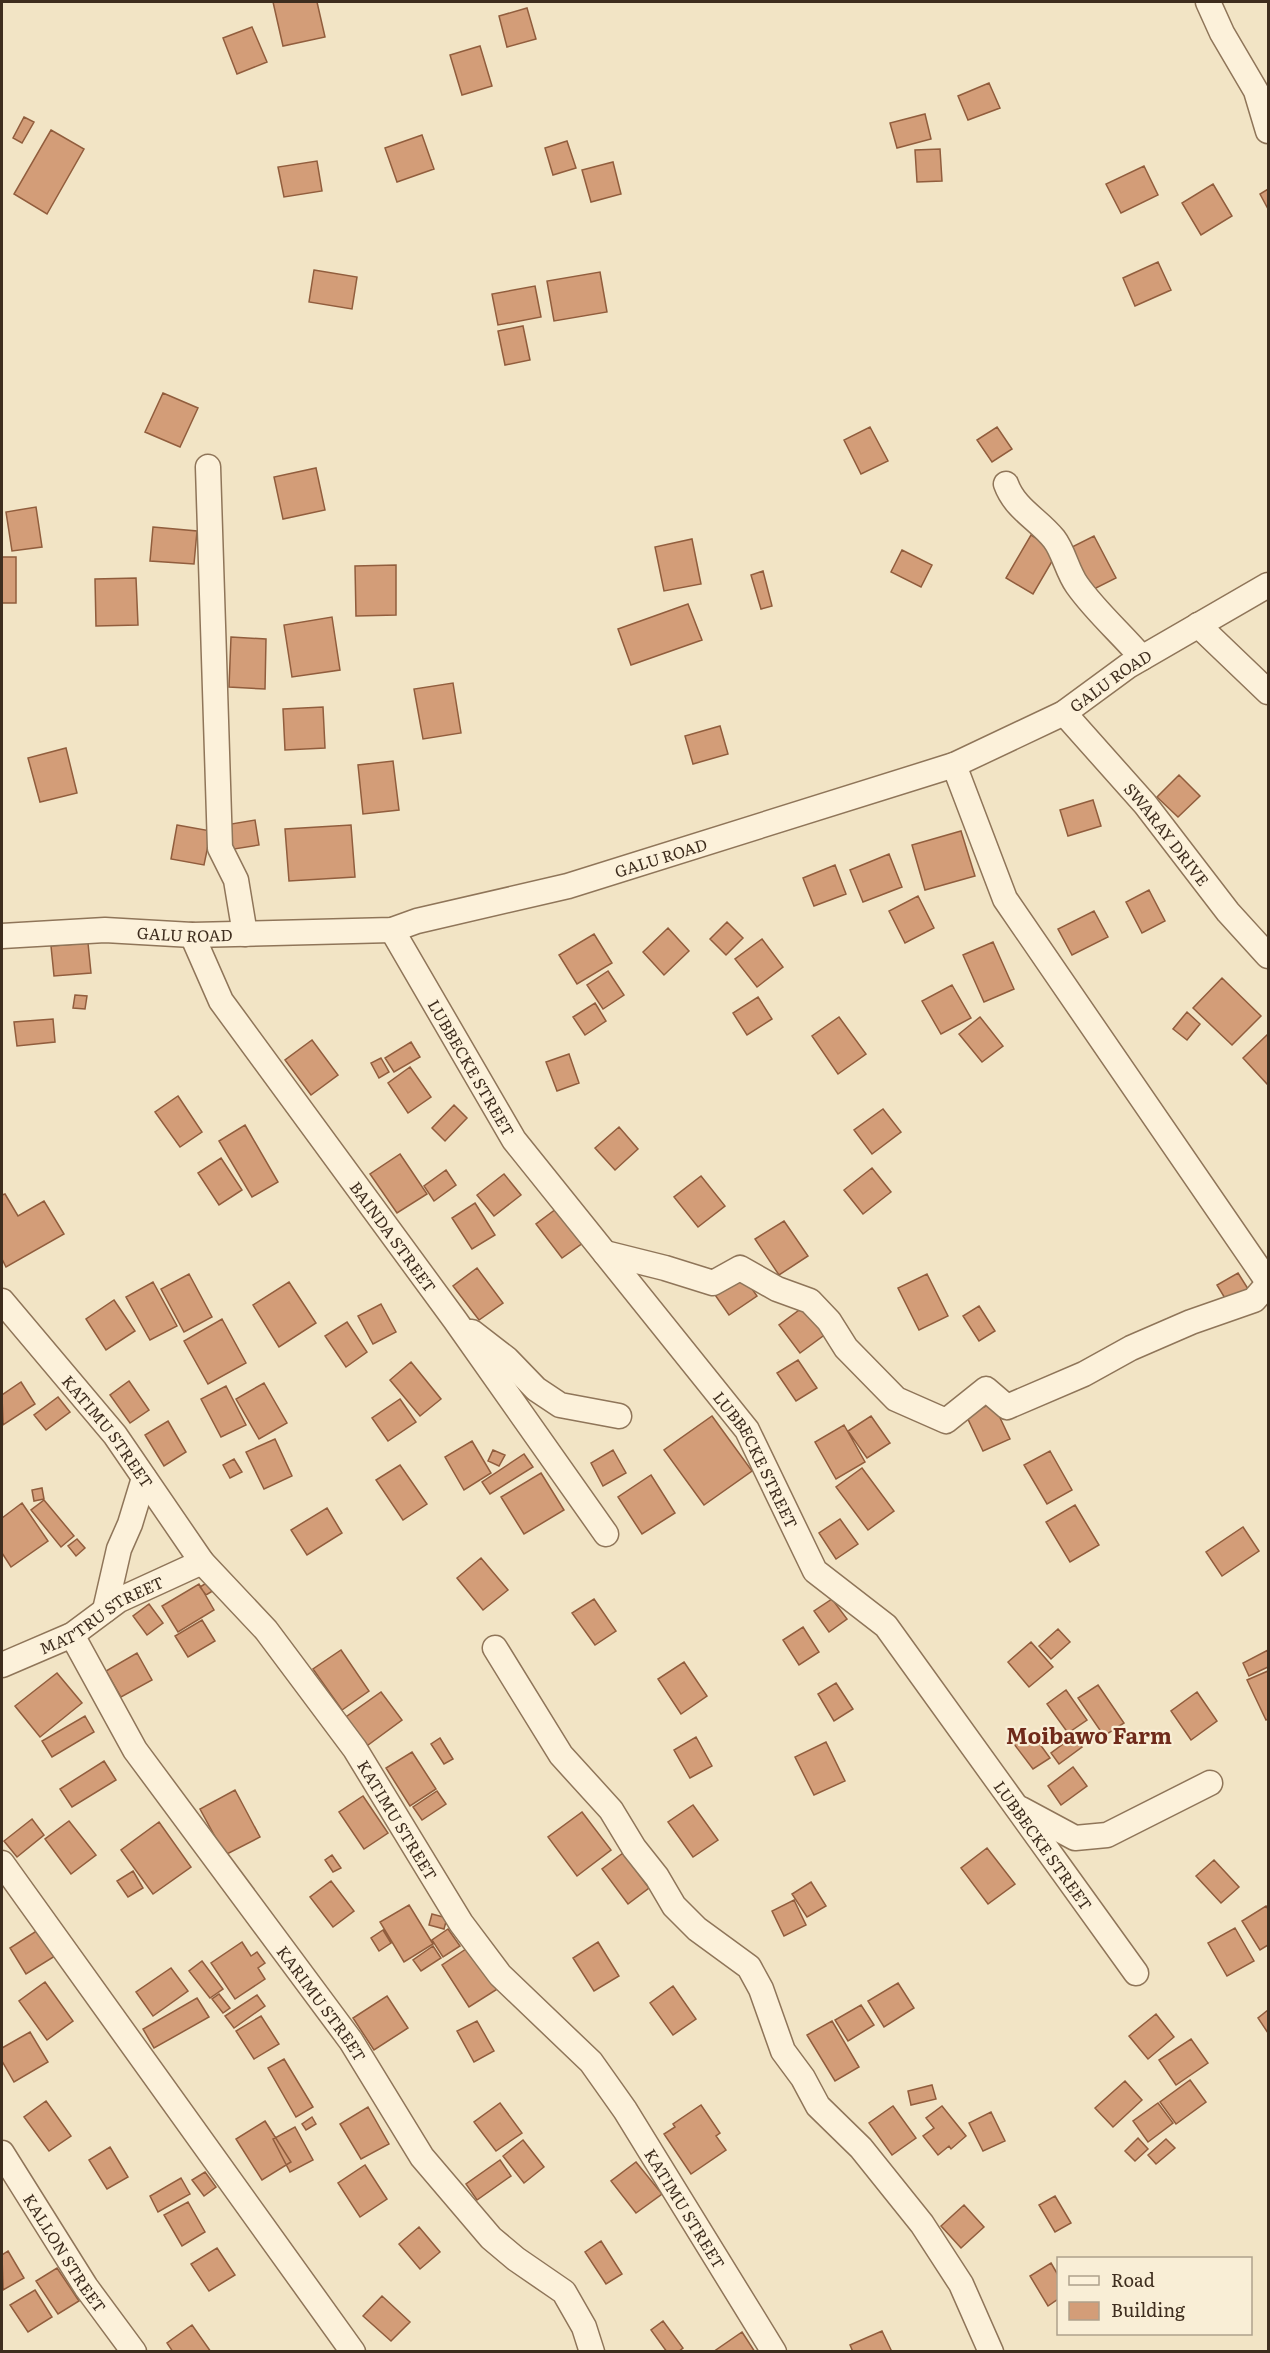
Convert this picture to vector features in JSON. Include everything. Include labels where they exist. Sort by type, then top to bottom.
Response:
[{"type":"street","points":[[1208,2],[1222,33],[1256,91],[1269,131]]},
{"type":"street","points":[[208,467],[220,848],[236,880],[245,934]]},
{"type":"street","points":[[1006,484],[1011,498],[1055,540],[1070,576],[1088,601],[1124,636],[1142,658]]},
{"type":"street","name":"GALU ROAD","points":[[2,936],[105,930],[192,935],[392,930],[417,921],[568,886],[954,765],[1064,713],[1142,658],[1269,585]]},
{"type":"street","points":[[1198,625],[1269,692]]},
{"type":"street","name":"SWARAY DRIVE","points":[[1064,713],[1145,804],[1228,912],[1269,957]]},
{"type":"street","points":[[605,1253],[713,1283],[740,1268],[777,1289],[810,1301],[829,1321],[846,1348],[896,1399],[946,1421],[986,1389],[1007,1407],[1023,1402],[1141,1344],[1191,1322],[1254,1300],[1269,1283],[1005,899],[954,765]]},
{"type":"street","name":"LUBBECKE STREET","points":[[392,930],[514,1140],[747,1430],[815,1571],[886,1626],[1136,1973]]},
{"type":"street","name":"BAINDA STREET","points":[[192,935],[221,1001],[456,1320],[606,1534]]},
{"type":"street","name":"KATIMU STREET","points":[[2,1301],[115,1435],[202,1562],[266,1630],[355,1749],[461,1923],[500,1975],[591,2062],[625,2110],[774,2352]]},
{"type":"street","points":[[456,1320],[507,1359],[536,1389],[560,1405],[620,1416]]},
{"type":"street","points":[[105,1610],[119,1549],[130,1524],[144,1478]]},
{"type":"street","name":"MATTRU STREET","points":[[2,1665],[72,1635],[119,1600],[202,1562]]},
{"type":"street","name":"KARIMU STREET","points":[[72,1635],[135,1750],[351,2041],[422,2157],[491,2238],[516,2259],[564,2292],[584,2327],[592,2352]]},
{"type":"street","points":[[495,1648],[561,1755],[611,1810],[674,1906],[697,1929],[749,1967],[761,1989],[783,2051],[803,2078],[818,2106],[861,2148],[922,2224],[961,2284],[992,2352]]},
{"type":"street","points":[[1016,1807],[1075,1838],[1107,1835],[1210,1784]]},
{"type":"street","points":[[2,1863],[353,2352]]},
{"type":"street","name":"KALLON STREET","points":[[2,2154],[86,2288],[134,2352]]},
{"type":"building","points":[[273,2],[317,2],[325,37],[283,46]]},
{"type":"building","points":[[527,8],[536,39],[507,47],[499,16]]},
{"type":"building","points":[[252,27],[267,62],[237,74],[223,38]]},
{"type":"building","points":[[480,46],[492,86],[462,95],[450,55]]},
{"type":"building","points":[[989,83],[1000,108],[968,120],[958,96]]},
{"type":"building","points":[[925,114],[931,139],[897,148],[890,123]]},
{"type":"building","points":[[24,117],[34,122],[22,143],[13,138]]},
{"type":"building","points":[[51,130],[84,149],[47,214],[14,194]]},
{"type":"building","points":[[422,135],[434,169],[397,182],[385,148]]},
{"type":"building","points":[[567,141],[576,168],[553,175],[545,148]]},
{"type":"building","points":[[940,149],[942,181],[917,182],[915,150]]},
{"type":"building","points":[[317,161],[322,191],[284,197],[278,167]]},
{"type":"building","points":[[613,162],[621,194],[591,202],[582,170]]},
{"type":"building","points":[[1144,166],[1158,195],[1121,213],[1106,184]]},
{"type":"building","points":[[1213,184],[1232,216],[1201,235],[1182,203]]},
{"type":"building","points":[[1268,189],[1268,209],[1260,194]]},
{"type":"building","points":[[1158,262],[1171,290],[1135,306],[1123,278]]},
{"type":"building","points":[[314,270],[357,277],[352,309],[309,302]]},
{"type":"building","points":[[600,272],[607,312],[554,321],[547,281]]},
{"type":"building","points":[[535,286],[541,317],[498,325],[492,294]]},
{"type":"building","points":[[523,326],[530,360],[505,365],[498,331]]},
{"type":"building","points":[[163,393],[198,408],[180,447],[145,432]]},
{"type":"building","points":[[870,427],[888,461],[861,474],[844,440]]},
{"type":"building","points":[[997,427],[1012,449],[992,462],[977,440]]},
{"type":"building","points":[[316,468],[325,510],[283,519],[274,477]]},
{"type":"building","points":[[36,507],[42,547],[12,551],[6,512]]},
{"type":"building","points":[[153,527],[197,531],[194,564],[150,561]]},
{"type":"building","points":[[1031,535],[1058,551],[1033,594],[1006,578]]},
{"type":"building","points":[[1094,536],[1116,578],[1088,592],[1066,550]]},
{"type":"building","points":[[692,539],[701,584],[664,591],[655,547]]},
{"type":"building","points":[[902,550],[932,565],[921,587],[891,572]]},
{"type":"building","points":[[2,557],[16,557],[16,603],[2,603]]},
{"type":"building","points":[[396,565],[396,615],[356,616],[355,566]]},
{"type":"building","points":[[763,571],[772,606],[761,609],[751,575]]},
{"type":"building","points":[[136,578],[138,625],[96,626],[95,579]]},
{"type":"building","points":[[688,604],[702,640],[631,665],[618,629]]},
{"type":"building","points":[[332,617],[340,670],[292,677],[284,625]]},
{"type":"building","points":[[231,637],[266,639],[265,689],[229,687]]},
{"type":"building","points":[[453,683],[461,733],[423,739],[414,689]]},
{"type":"building","points":[[323,707],[325,748],[285,750],[283,709]]},
{"type":"building","points":[[720,726],[728,754],[693,764],[685,736]]},
{"type":"building","points":[[66,748],[77,793],[40,802],[28,758]]},
{"type":"building","points":[[393,761],[399,810],[363,814],[358,765]]},
{"type":"building","points":[[1179,775],[1200,796],[1178,817],[1157,797]]},
{"type":"building","points":[[1093,800],[1101,826],[1068,836],[1060,810]]},
{"type":"building","points":[[255,820],[259,845],[228,850],[225,825]]},
{"type":"building","points":[[177,825],[211,831],[204,865],[171,859]]},
{"type":"building","points":[[351,825],[355,877],[289,881],[285,829]]},
{"type":"building","points":[[961,831],[975,876],[925,890],[912,845]]},
{"type":"building","points":[[889,854],[902,887],[863,902],[850,870]]},
{"type":"building","points":[[835,865],[846,894],[814,906],[803,878]]},
{"type":"building","points":[[1149,890],[1165,921],[1142,933],[1126,902]]},
{"type":"building","points":[[918,896],[934,928],[905,943],[889,911]]},
{"type":"building","points":[[1094,911],[1108,937],[1072,955],[1058,929]]},
{"type":"building","points":[[727,922],[743,938],[726,955],[710,939]]},
{"type":"building","points":[[668,928],[689,951],[664,975],[643,952]]},
{"type":"building","points":[[594,934],[612,963],[577,984],[559,955]]},
{"type":"building","points":[[762,939],[783,967],[757,987],[735,959]]},
{"type":"building","points":[[993,942],[1014,989],[984,1002],[963,955]]},
{"type":"building","points":[[88,943],[91,973],[54,976],[51,946]]},
{"type":"building","points":[[608,971],[624,995],[603,1009],[587,985]]},
{"type":"building","points":[[1222,978],[1261,1016],[1232,1045],[1193,1008]]},
{"type":"building","points":[[952,985],[971,1018],[941,1034],[922,1001]]},
{"type":"building","points":[[75,995],[87,996],[85,1009],[73,1008]]},
{"type":"building","points":[[758,997],[772,1019],[747,1035],[733,1013]]},
{"type":"building","points":[[595,1003],[606,1021],[585,1035],[573,1017]]},
{"type":"building","points":[[1187,1012],[1200,1024],[1187,1040],[1173,1029]]},
{"type":"building","points":[[839,1017],[866,1054],[838,1074],[812,1036]]},
{"type":"building","points":[[980,1017],[1003,1046],[982,1062],[959,1034]]},
{"type":"building","points":[[53,1019],[55,1042],[17,1046],[14,1022]]},
{"type":"building","points":[[1268,1034],[1268,1085],[1243,1058]]},
{"type":"building","points":[[312,1040],[338,1075],[311,1095],[285,1060]]},
{"type":"building","points":[[411,1042],[420,1057],[394,1072],[385,1058]]},
{"type":"building","points":[[569,1054],[579,1083],[557,1091],[546,1062]]},
{"type":"building","points":[[381,1058],[389,1072],[379,1078],[371,1063]]},
{"type":"building","points":[[410,1067],[431,1097],[408,1113],[388,1083]]},
{"type":"building","points":[[178,1096],[202,1132],[180,1147],[155,1112]]},
{"type":"building","points":[[454,1105],[467,1118],[445,1141],[432,1128]]},
{"type":"building","points":[[883,1109],[901,1132],[872,1154],[854,1130]]},
{"type":"building","points":[[245,1125],[278,1182],[252,1197],[219,1141]]},
{"type":"building","points":[[619,1127],[638,1149],[615,1170],[595,1148]]},
{"type":"building","points":[[400,1154],[427,1194],[397,1213],[370,1174]]},
{"type":"building","points":[[221,1158],[242,1190],[219,1205],[198,1173]]},
{"type":"building","points":[[872,1168],[891,1192],[863,1214],[844,1190]]},
{"type":"building","points":[[446,1170],[456,1185],[434,1201],[424,1186]]},
{"type":"building","points":[[504,1174],[521,1195],[494,1216],[477,1195]]},
{"type":"building","points":[[701,1176],[725,1206],[698,1227],[674,1197]]},
{"type":"building","points":[[5,1194],[18,1216],[44,1201],[64,1234],[6,1267],[2,1259],[2,1195]]},
{"type":"building","points":[[475,1203],[495,1235],[472,1249],[452,1218]]},
{"type":"building","points":[[560,1206],[587,1240],[562,1258],[536,1224]]},
{"type":"building","points":[[784,1221],[808,1256],[779,1275],[755,1239]]},
{"type":"building","points":[[477,1268],[503,1303],[479,1320],[453,1286]]},
{"type":"building","points":[[741,1273],[757,1296],[729,1315],[713,1292]]},
{"type":"building","points":[[1238,1273],[1250,1292],[1229,1305],[1217,1285]]},
{"type":"building","points":[[189,1274],[212,1317],[184,1332],[161,1289]]},
{"type":"building","points":[[927,1274],[948,1316],[919,1330],[898,1288]]},
{"type":"building","points":[[153,1282],[177,1326],[150,1340],[126,1297]]},
{"type":"building","points":[[289,1282],[316,1323],[279,1347],[253,1305]]},
{"type":"building","points":[[114,1300],[135,1331],[106,1350],[86,1319]]},
{"type":"building","points":[[381,1304],[396,1332],[373,1344],[358,1316]]},
{"type":"building","points":[[806,1305],[827,1333],[800,1353],[779,1325]]},
{"type":"building","points":[[979,1306],[995,1331],[979,1341],[963,1316]]},
{"type":"building","points":[[222,1319],[246,1363],[208,1384],[184,1341]]},
{"type":"building","points":[[347,1322],[367,1352],[346,1367],[325,1336]]},
{"type":"building","points":[[798,1360],[817,1388],[796,1401],[777,1373]]},
{"type":"building","points":[[411,1362],[441,1399],[420,1416],[390,1380]]},
{"type":"building","points":[[129,1381],[149,1410],[130,1423],[110,1395]]},
{"type":"building","points":[[21,1382],[35,1404],[3,1425],[2,1395]]},
{"type":"building","points":[[264,1383],[287,1423],[259,1439],[236,1399]]},
{"type":"building","points":[[226,1386],[246,1425],[221,1437],[201,1399]]},
{"type":"building","points":[[58,1397],[70,1412],[46,1430],[34,1415]]},
{"type":"building","points":[[400,1399],[416,1422],[388,1441],[372,1418]]},
{"type":"building","points":[[993,1403],[1010,1439],[983,1451],[966,1415]]},
{"type":"building","points":[[712,1416],[752,1471],[704,1505],[664,1450]]},
{"type":"building","points":[[871,1416],[890,1443],[867,1458],[848,1431]]},
{"type":"building","points":[[168,1421],[186,1452],[164,1466],[145,1435]]},
{"type":"building","points":[[844,1425],[865,1462],[836,1479],[815,1442]]},
{"type":"building","points":[[275,1439],[292,1476],[264,1489],[246,1452]]},
{"type":"building","points":[[472,1441],[491,1473],[464,1490],[445,1457]]},
{"type":"building","points":[[493,1450],[505,1455],[499,1466],[488,1461]]},
{"type":"building","points":[[613,1450],[626,1473],[603,1486],[591,1463]]},
{"type":"building","points":[[1050,1451],[1072,1490],[1047,1504],[1024,1465]]},
{"type":"building","points":[[524,1454],[533,1467],[490,1494],[482,1482]]},
{"type":"building","points":[[234,1459],[242,1472],[230,1478],[223,1465]]},
{"type":"building","points":[[400,1465],[427,1504],[403,1520],[376,1480]]},
{"type":"building","points":[[862,1468],[894,1511],[868,1530],[836,1487]]},
{"type":"building","points":[[541,1473],[564,1510],[524,1534],[501,1497]]},
{"type":"building","points":[[651,1475],[675,1513],[642,1534],[618,1497]]},
{"type":"building","points":[[42,1488],[44,1499],[34,1501],[32,1490]]},
{"type":"building","points":[[44,1500],[74,1536],[61,1547],[31,1510]]},
{"type":"building","points":[[22,1503],[48,1541],[11,1567],[2,1553],[2,1518]]},
{"type":"building","points":[[1075,1505],[1099,1545],[1070,1562],[1046,1522]]},
{"type":"building","points":[[327,1508],[342,1533],[307,1555],[291,1530]]},
{"type":"building","points":[[840,1519],[858,1544],[836,1559],[819,1533]]},
{"type":"building","points":[[1243,1527],[1259,1551],[1222,1576],[1206,1552]]},
{"type":"building","points":[[77,1539],[85,1548],[76,1556],[68,1546]]},
{"type":"building","points":[[481,1558],[508,1590],[483,1610],[457,1578]]},
{"type":"building","points":[[211,1580],[216,1589],[206,1595],[200,1587]]},
{"type":"building","points":[[199,1584],[214,1610],[178,1632],[162,1606]]},
{"type":"building","points":[[594,1599],[616,1631],[595,1645],[572,1613]]},
{"type":"building","points":[[832,1599],[847,1619],[829,1632],[814,1611]]},
{"type":"building","points":[[149,1604],[163,1623],[147,1635],[133,1616]]},
{"type":"building","points":[[202,1620],[215,1641],[188,1657],[175,1636]]},
{"type":"building","points":[[803,1627],[819,1652],[799,1665],[783,1640]]},
{"type":"building","points":[[1058,1629],[1070,1642],[1051,1659],[1039,1646]]},
{"type":"building","points":[[1031,1642],[1053,1667],[1029,1687],[1008,1662]]},
{"type":"building","points":[[341,1650],[369,1691],[342,1710],[313,1669]]},
{"type":"building","points":[[1268,1650],[1268,1667],[1249,1676],[1243,1663]]},
{"type":"building","points":[[137,1653],[152,1680],[121,1697],[106,1671]]},
{"type":"building","points":[[684,1662],[707,1696],[681,1714],[658,1679]]},
{"type":"building","points":[[1268,1671],[1268,1719],[1266,1720],[1247,1680]]},
{"type":"building","points":[[57,1673],[82,1703],[40,1737],[15,1706]]},
{"type":"building","points":[[836,1683],[853,1709],[834,1721],[818,1694]]},
{"type":"building","points":[[1098,1685],[1124,1723],[1104,1736],[1078,1698]]},
{"type":"building","points":[[1066,1690],[1087,1720],[1068,1733],[1047,1704]]},
{"type":"building","points":[[381,1692],[402,1720],[364,1748],[343,1719]]},
{"type":"building","points":[[1197,1692],[1217,1721],[1191,1740],[1171,1711]]},
{"type":"building","points":[[85,1716],[94,1732],[52,1757],[42,1741]]},
{"type":"building","points":[[1031,1732],[1050,1758],[1033,1769],[1014,1744]]},
{"type":"building","points":[[1074,1736],[1082,1747],[1059,1764],[1051,1753]]},
{"type":"building","points":[[696,1737],[712,1766],[690,1778],[674,1750]]},
{"type":"building","points":[[440,1738],[453,1759],[444,1764],[431,1744]]},
{"type":"building","points":[[826,1742],[845,1781],[814,1795],[795,1757]]},
{"type":"building","points":[[412,1752],[436,1789],[410,1806],[386,1768]]},
{"type":"building","points":[[104,1761],[116,1780],[72,1807],[60,1789]]},
{"type":"building","points":[[1073,1767],[1087,1786],[1061,1805],[1048,1786]]},
{"type":"building","points":[[235,1790],[260,1837],[225,1855],[200,1809]]},
{"type":"building","points":[[437,1791],[446,1804],[422,1820],[413,1807]]},
{"type":"building","points":[[363,1796],[388,1833],[364,1849],[339,1812]]},
{"type":"building","points":[[693,1805],[718,1840],[693,1857],[668,1822]]},
{"type":"building","points":[[582,1812],[611,1850],[577,1876],[548,1837]]},
{"type":"building","points":[[32,1819],[44,1835],[17,1857],[4,1841]]},
{"type":"building","points":[[69,1821],[96,1855],[71,1874],[45,1839]]},
{"type":"building","points":[[159,1822],[191,1867],[153,1894],[121,1850]]},
{"type":"building","points":[[987,1848],[1015,1884],[988,1904],[961,1868]]},
{"type":"building","points":[[623,1853],[649,1888],[628,1904],[602,1869]]},
{"type":"building","points":[[332,1855],[341,1868],[333,1872],[325,1860]]},
{"type":"building","points":[[1214,1860],[1239,1887],[1221,1903],[1196,1876]]},
{"type":"building","points":[[133,1871],[143,1888],[128,1897],[117,1881]]},
{"type":"building","points":[[331,1881],[354,1911],[333,1927],[310,1897]]},
{"type":"building","points":[[811,1882],[826,1906],[807,1917],[792,1894]]},
{"type":"building","points":[[794,1900],[806,1925],[784,1936],[772,1911]]},
{"type":"building","points":[[409,1905],[433,1944],[404,1962],[380,1922]]},
{"type":"building","points":[[1266,1906],[1268,1909],[1268,1945],[1260,1950],[1242,1921]]},
{"type":"building","points":[[432,1914],[447,1918],[444,1929],[429,1925]]},
{"type":"building","points":[[1235,1928],[1254,1961],[1227,1976],[1208,1943]]},
{"type":"building","points":[[448,1929],[460,1946],[443,1957],[432,1940]]},
{"type":"building","points":[[38,1930],[55,1956],[26,1974],[10,1948]]},
{"type":"building","points":[[383,1930],[391,1943],[379,1951],[371,1938]]},
{"type":"building","points":[[242,1942],[251,1956],[257,1952],[265,1963],[258,1968],[265,1979],[235,1999],[211,1963]]},
{"type":"building","points":[[598,1942],[619,1976],[594,1991],[573,1958]]},
{"type":"building","points":[[472,1945],[499,1988],[469,2007],[442,1965]]},
{"type":"building","points":[[433,1946],[441,1958],[421,1971],[413,1960]]},
{"type":"building","points":[[202,1961],[223,1989],[210,1998],[189,1971]]},
{"type":"building","points":[[171,1968],[188,1991],[153,2016],[136,1992]]},
{"type":"building","points":[[45,1982],[73,2021],[47,2040],[19,2001]]},
{"type":"building","points":[[898,1983],[914,2008],[884,2027],[868,2001]]},
{"type":"building","points":[[673,1986],[696,2019],[673,2035],[650,2003]]},
{"type":"building","points":[[219,1994],[230,2008],[223,2013],[212,1999]]},
{"type":"building","points":[[257,1995],[265,2006],[234,2028],[225,2016]]},
{"type":"building","points":[[387,1996],[408,2028],[374,2050],[353,2018]]},
{"type":"building","points":[[197,1998],[209,2017],[154,2048],[143,2029]]},
{"type":"building","points":[[861,2005],[874,2025],[848,2041],[835,2020]]},
{"type":"building","points":[[1268,2010],[1268,2033],[1258,2018]]},
{"type":"building","points":[[1156,2014],[1174,2037],[1148,2059],[1129,2036]]},
{"type":"building","points":[[261,2016],[279,2044],[254,2059],[236,2031]]},
{"type":"building","points":[[477,2021],[494,2051],[474,2062],[457,2031]]},
{"type":"building","points":[[832,2021],[859,2067],[835,2081],[807,2035]]},
{"type":"building","points":[[30,2032],[48,2062],[14,2082],[2,2061],[2,2048]]},
{"type":"building","points":[[1191,2039],[1208,2063],[1176,2085],[1159,2060]]},
{"type":"building","points":[[284,2059],[313,2107],[296,2117],[268,2068]]},
{"type":"building","points":[[1190,2080],[1206,2102],[1176,2124],[1160,2102]]},
{"type":"building","points":[[1125,2081],[1142,2100],[1113,2127],[1095,2108]]},
{"type":"building","points":[[932,2085],[936,2099],[911,2105],[908,2091]]},
{"type":"building","points":[[46,2101],[71,2136],[49,2151],[24,2117]]},
{"type":"building","points":[[500,2103],[522,2133],[496,2151],[474,2122]]},
{"type":"building","points":[[1158,2103],[1173,2123],[1148,2142],[1133,2121]]},
{"type":"building","points":[[701,2105],[720,2133],[716,2136],[726,2150],[691,2174],[664,2134],[675,2127],[673,2124]]},
{"type":"building","points":[[893,2106],[916,2138],[892,2155],[869,2123]]},
{"type":"building","points":[[942,2106],[966,2136],[951,2149],[949,2146],[938,2155],[923,2136],[934,2128],[926,2118]]},
{"type":"building","points":[[368,2107],[389,2144],[361,2159],[340,2124]]},
{"type":"building","points":[[991,2112],[1005,2141],[983,2151],[969,2123]]},
{"type":"building","points":[[312,2117],[316,2124],[306,2130],[302,2124]]},
{"type":"building","points":[[265,2121],[291,2162],[262,2180],[236,2139]]},
{"type":"building","points":[[295,2127],[313,2160],[290,2172],[273,2139]]},
{"type":"building","points":[[1138,2138],[1148,2149],[1135,2161],[1125,2151]]},
{"type":"building","points":[[1166,2139],[1175,2148],[1156,2164],[1148,2155]]},
{"type":"building","points":[[523,2140],[544,2167],[524,2183],[503,2156]]},
{"type":"building","points":[[110,2147],[128,2177],[107,2189],[89,2160]]},
{"type":"building","points":[[500,2160],[511,2176],[477,2200],[466,2184]]},
{"type":"building","points":[[636,2162],[662,2194],[636,2213],[611,2181]]},
{"type":"building","points":[[365,2165],[387,2199],[360,2217],[338,2183]]},
{"type":"building","points":[[205,2172],[216,2187],[204,2196],[192,2180]]},
{"type":"building","points":[[181,2178],[190,2194],[158,2212],[150,2196]]},
{"type":"building","points":[[1055,2196],[1071,2223],[1055,2232],[1039,2205]]},
{"type":"building","points":[[188,2202],[205,2232],[182,2246],[164,2215]]},
{"type":"building","points":[[964,2205],[984,2227],[961,2248],[941,2226]]},
{"type":"building","points":[[419,2227],[440,2252],[420,2269],[399,2244]]},
{"type":"building","points":[[601,2241],[622,2274],[606,2284],[585,2252]]},
{"type":"building","points":[[217,2248],[235,2275],[209,2291],[191,2264]]},
{"type":"building","points":[[8,2251],[24,2278],[3,2290],[2,2255]]},
{"type":"building","points":[[1051,2263],[1057,2273],[1057,2300],[1048,2306],[1030,2276]]},
{"type":"building","points":[[57,2268],[79,2301],[58,2314],[36,2281]]},
{"type":"building","points":[[35,2290],[52,2317],[28,2332],[10,2305]]},
{"type":"building","points":[[382,2296],[410,2322],[391,2341],[363,2316]]},
{"type":"building","points":[[663,2321],[683,2348],[678,2352],[667,2352],[651,2330]]},
{"type":"building","points":[[192,2325],[211,2352],[173,2352],[167,2343]]},
{"type":"building","points":[[882,2331],[892,2352],[853,2352],[850,2345]]},
{"type":"building","points":[[742,2332],[755,2352],[713,2352]]},
{"type":"district","name":"Moibawo Farm","points":[[1089,1734]]}]
